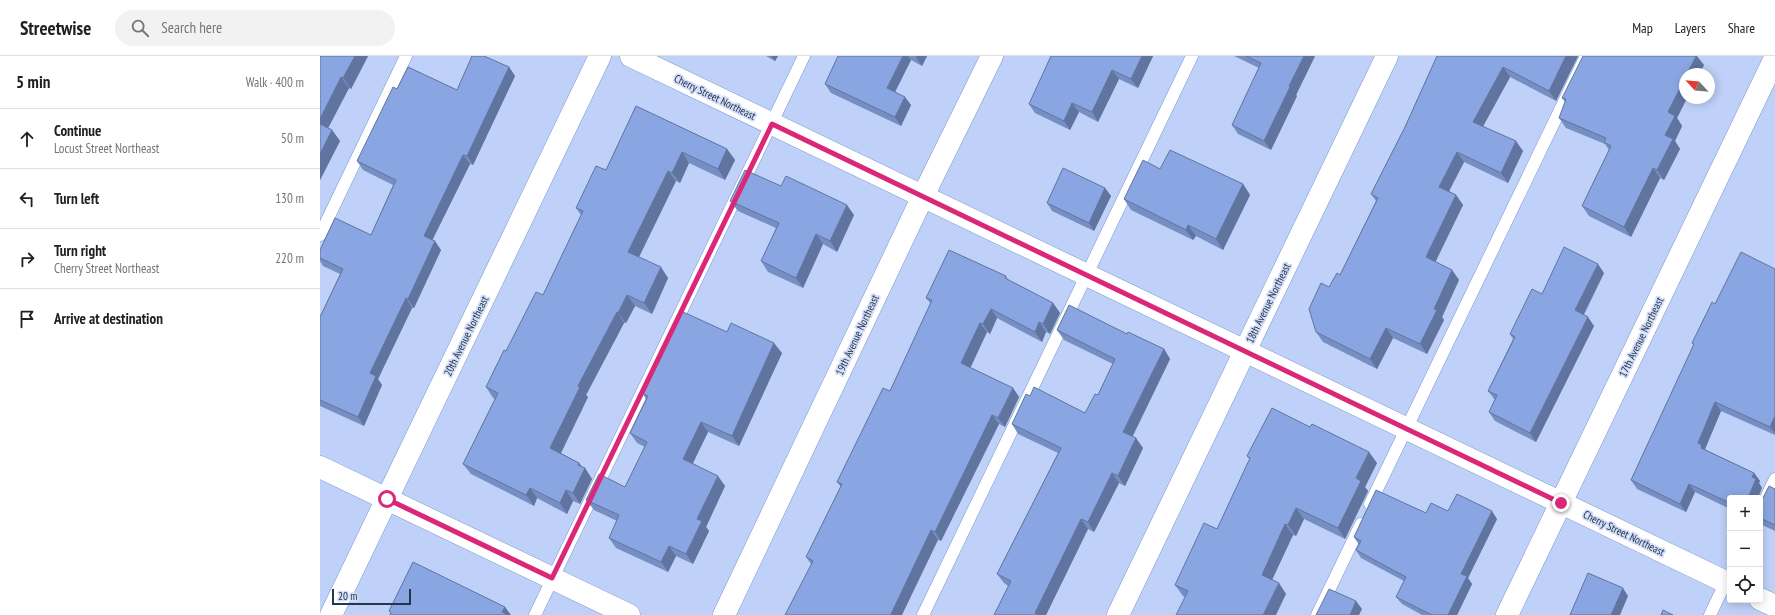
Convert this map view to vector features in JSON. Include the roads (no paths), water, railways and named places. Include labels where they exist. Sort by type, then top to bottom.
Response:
[{"type":"street","name":"20th Avenue Northeast","points":[[331,615],[600,56]]},
{"type":"street","name":"Cherry Street Northeast","points":[[631,56],[1406,429],[1727,580]]},
{"type":"street","name":"19th Avenue Northeast","points":[[724,615],[923,196],[992,56]]},
{"type":"street","name":"18th Avenue Northeast","points":[[1118,615],[1387,56]]},
{"type":"street","name":"17th Avenue Northeast","points":[[1508,615],[1775,58]]},
{"type":"street","points":[[320,466],[629,615]]},
{"type":"street","points":[[1763,600],[1775,606]]},
{"type":"lane","points":[[320,235],[406,56]]},
{"type":"lane","points":[[535,615],[804,56]]},
{"type":"lane","points":[[923,615],[1192,56]]},
{"type":"lane","points":[[1317,615],[1586,56]]},
{"type":"lane","points":[[1763,504],[1775,479]]},
{"type":"lane","points":[[1710,615],[1727,582]]}]
